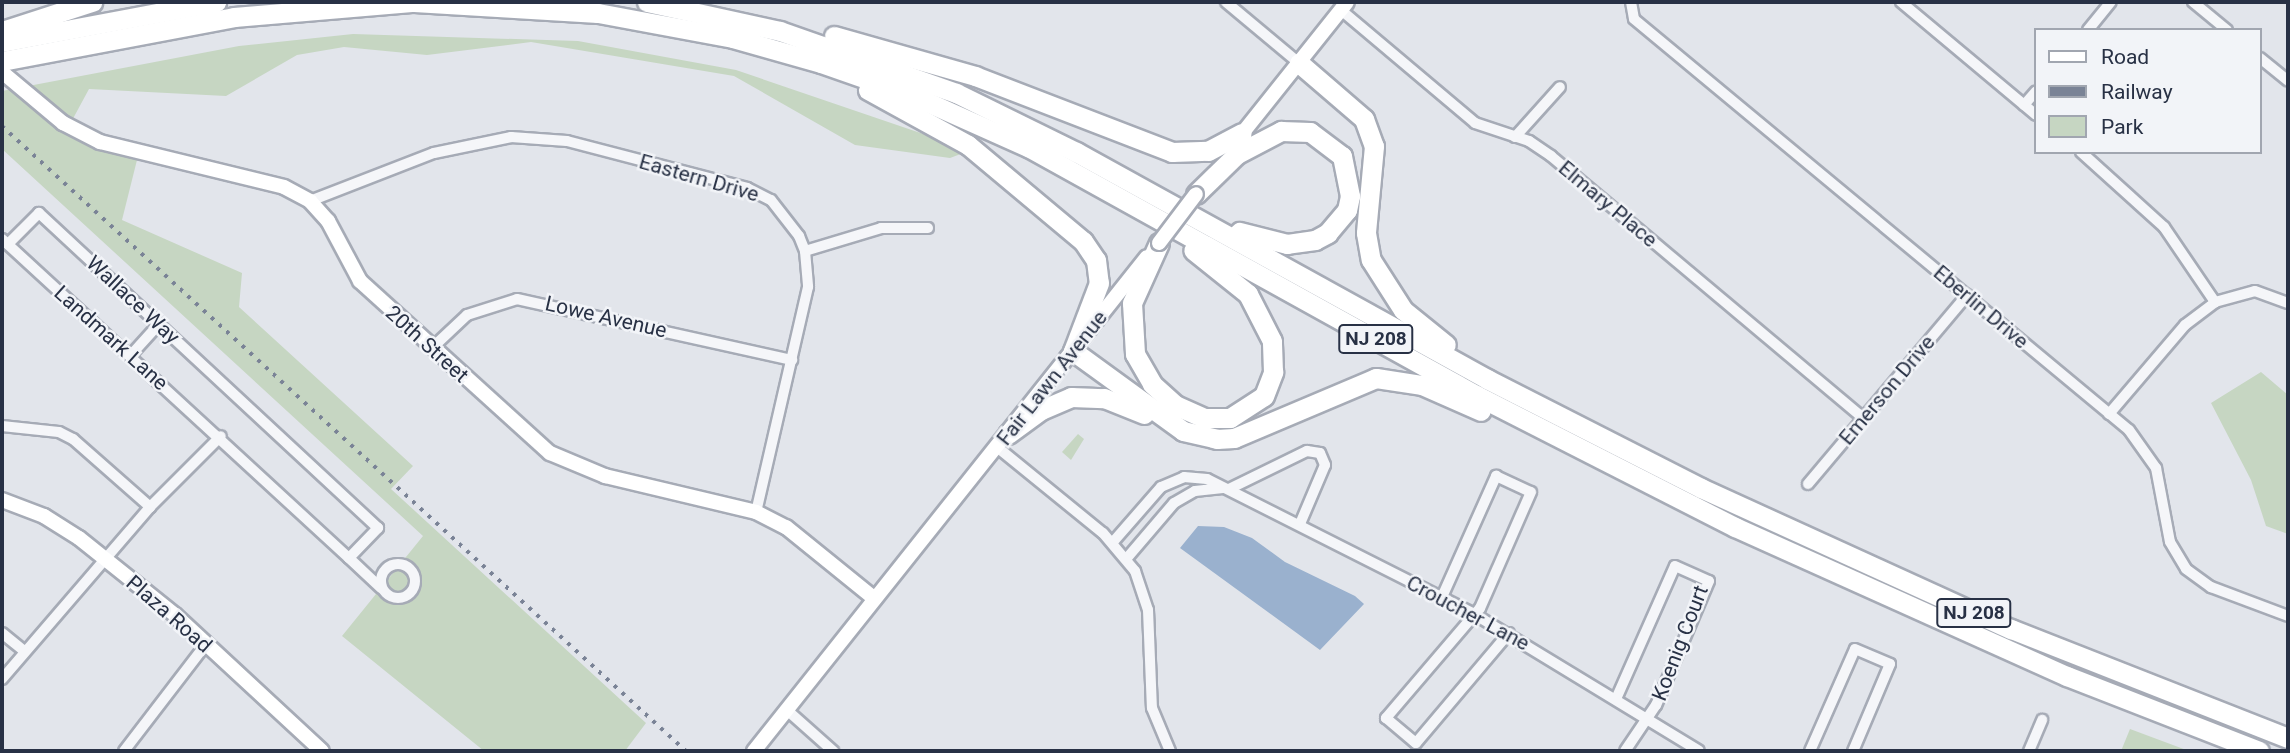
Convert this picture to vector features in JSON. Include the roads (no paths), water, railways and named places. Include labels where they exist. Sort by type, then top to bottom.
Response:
[{"type":"highway","points":[[2,31],[92,2]]},
{"type":"highway","points":[[4,59],[216,2]]},
{"type":"highway","name":"NJ 208","points":[[4,59],[234,17],[414,2],[565,9],[734,28]]},
{"type":"highway","name":"NJ 208","points":[[647,2],[734,28],[928,101],[1113,183],[1550,412],[1879,571],[2075,655],[2288,738]]},
{"type":"highway","points":[[734,28],[827,34],[941,65],[1172,152],[1198,153],[1242,133]]},
{"type":"highway","points":[[734,28],[944,129],[1083,241],[1096,260],[1099,283],[1073,351],[1183,431]]},
{"type":"highway","points":[[1300,63],[1355,109],[1371,132],[1374,159],[1366,233],[1371,260],[1387,291],[1431,335],[1550,412]]},
{"type":"highway","points":[[1113,183],[1241,233],[1286,244],[1328,233],[1347,210],[1350,182],[1334,146],[1310,132],[1296,130],[1251,144],[1196,194]]},
{"type":"highway","points":[[1113,183],[1223,271],[1256,306],[1272,341],[1273,372],[1264,396],[1243,413],[1217,419],[1189,413],[1163,395],[1143,370],[1131,339],[1132,303],[1158,243]]},
{"type":"highway","name":"NJ 208","points":[[1113,183],[1476,395],[1646,484],[1892,600],[2259,751]]},
{"type":"highway","points":[[1003,440],[1056,402],[1089,396],[1119,403],[1183,431],[1217,439],[1234,438],[1343,388],[1391,378],[1422,385],[1646,484]]},
{"type":"street","points":[[1226,2],[1300,63]]},
{"type":"street","points":[[1901,2],[2035,114]]},
{"type":"street","points":[[2090,28],[2111,2]]},
{"type":"street","points":[[2193,2],[2225,28]]},
{"type":"street","name":"Fair Lawn Avenue","points":[[754,751],[1003,440],[1344,6]]},
{"type":"street","name":"Elmary Place","points":[[1344,6],[1475,122],[1515,137],[1551,156],[1863,418]]},
{"type":"street","name":"Eberlin Drive","points":[[1630,6],[1634,19],[2139,441],[2156,468],[2170,542],[2186,569],[2211,587],[2288,616]]},
{"type":"street","name":"20th Street","points":[[4,59],[63,123],[100,142],[284,187],[310,201],[328,221],[360,281],[526,435],[574,466],[756,512],[786,527],[875,600]]},
{"type":"street","points":[[2262,60],[2288,81]]},
{"type":"street","points":[[1515,137],[1560,87]]},
{"type":"street","points":[[2024,105],[2035,92]]},
{"type":"street","name":"Eastern Drive","points":[[310,201],[459,145],[537,138],[567,141],[755,191],[780,210],[805,251],[808,287],[756,512]]},
{"type":"street","points":[[2083,154],[2165,227],[2215,302]]},
{"type":"street","name":"Wallace Way","points":[[5,241],[39,213],[377,525],[349,558]]},
{"type":"street","points":[[805,251],[881,229],[928,228]]},
{"type":"street","name":"Landmark Lane","points":[[5,241],[220,436],[382,588]]},
{"type":"street","points":[[2109,414],[2171,340],[2215,302],[2255,291],[2288,303]]},
{"type":"street","name":"Emerson Drive","points":[[1808,484],[1967,295]]},
{"type":"street","name":"Lowe Avenue","points":[[432,348],[467,315],[517,299],[792,360]]},
{"type":"street","points":[[130,356],[159,324]]},
{"type":"street","points":[[2,426],[59,432],[73,439],[150,507]]},
{"type":"street","points":[[2,679],[150,507],[220,436]]},
{"type":"street","points":[[1003,440],[1127,558],[1146,596],[1149,689],[1158,725],[1170,751]]},
{"type":"street","points":[[1127,558],[1184,496],[1207,488],[1229,489],[1307,451],[1320,453],[1325,465],[1300,524]]},
{"type":"street","points":[[1442,597],[1496,476],[1531,492],[1474,614],[1386,718],[1416,743],[1509,633]]},
{"type":"street","name":"Croucher Lane","points":[[1113,542],[1152,496],[1172,480],[1196,477],[1229,489],[1300,524],[1509,633],[1699,751]]},
{"type":"street","name":"Plaza Road","points":[[2,500],[62,525],[105,558],[206,644],[322,751]]},
{"type":"street","name":"Koenig Court","points":[[1616,699],[1675,566],[1709,581],[1649,720],[1625,751]]},
{"type":"street","points":[[2,633],[24,651]]},
{"type":"street","points":[[124,751],[206,644]]},
{"type":"street","points":[[1810,751],[1855,649],[1890,664],[1853,751]]},
{"type":"street","points":[[787,710],[833,751]]},
{"type":"street","points":[[2029,751],[2042,720]]},
{"type":"water","points":[[1198,526],[1224,527],[1252,538],[1285,562],[1355,596],[1364,604],[1320,650],[1180,548]]},
{"type":"railway","points":[[2,126],[686,751]]}]
